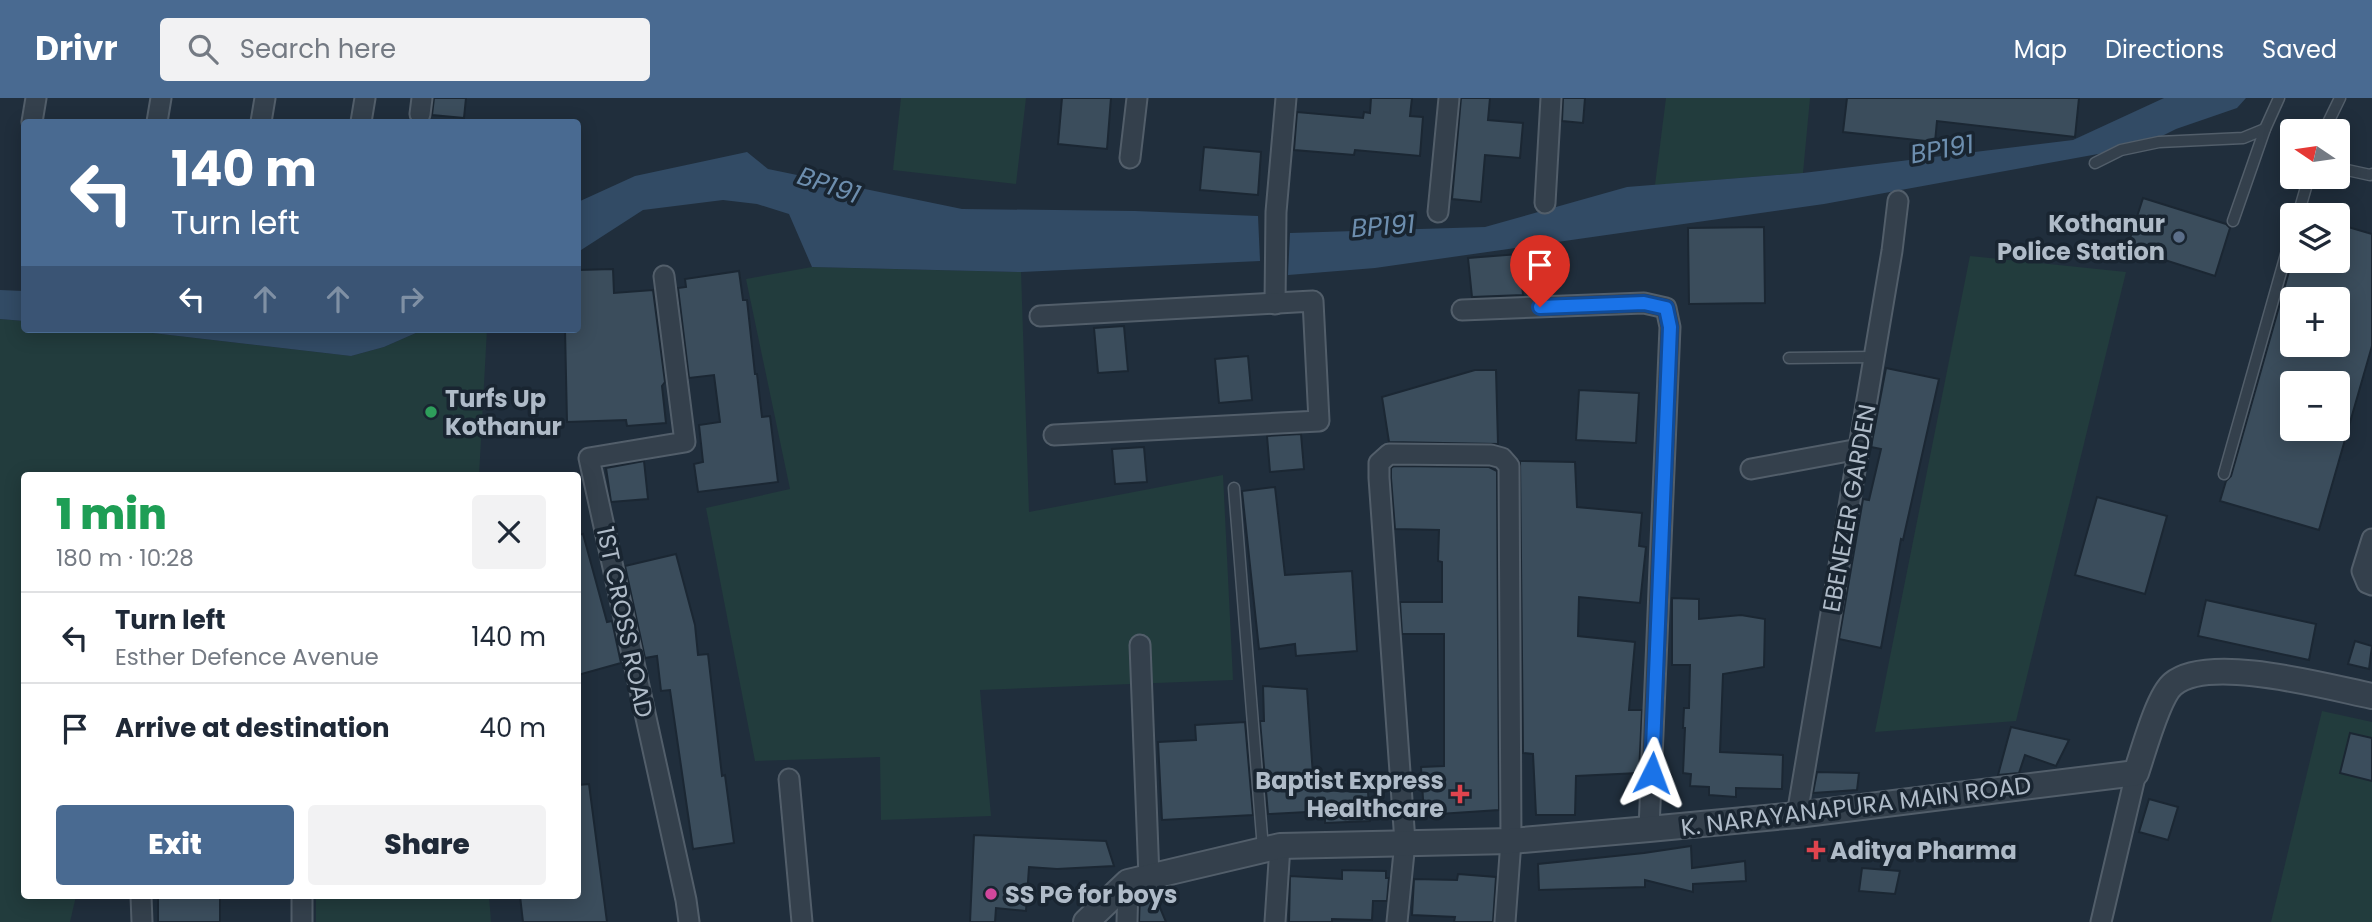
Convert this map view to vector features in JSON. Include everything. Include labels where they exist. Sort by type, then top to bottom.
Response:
[{"type":"street","points":[[32,119],[36,98]]},
{"type":"street","points":[[158,119],[161,98]]},
{"type":"street","points":[[262,119],[265,98]]},
{"type":"street","points":[[362,119],[365,98]]},
{"type":"street","points":[[1130,158],[1137,98]]},
{"type":"street","points":[[1275,304],[1276,212],[1286,98]]},
{"type":"street","points":[[1438,212],[1450,98]]},
{"type":"street","points":[[1545,203],[1551,98]]},
{"type":"street","name":"EBENEZER GARDEN","points":[[1797,815],[1892,251],[1898,201]]},
{"type":"street","name":"1ST CROSS ROAD","points":[[664,276],[685,442],[589,458],[686,900],[688,922]]},
{"type":"street","points":[[1040,316],[1313,302],[1319,421],[1054,435]]},
{"type":"street","points":[[1462,310],[1644,303],[1666,308],[1670,327],[1649,829]]},
{"type":"street","points":[[1751,469],[1859,449]]},
{"type":"street","points":[[1396,922],[1405,842],[1379,478],[1379,463],[1389,454],[1491,455],[1502,458],[1508,466],[1511,841],[1506,922]]},
{"type":"street","points":[[2372,539],[2362,571],[2367,583],[2372,585]]},
{"type":"street","points":[[1127,922],[1139,879],[1140,645]]},
{"type":"street","points":[[2101,922],[2136,773],[2171,685],[2186,677],[2210,671],[2274,676],[2372,696]]},
{"type":"street","name":"K. NARAYANAPURA MAIN ROAD","points":[[1139,879],[1271,848],[1511,841],[1797,815],[2136,773]]},
{"type":"street","points":[[789,779],[802,922]]},
{"type":"street","points":[[1271,848],[1275,922]]},
{"type":"street","points":[[1086,922],[1139,879]]},
{"type":"street","points":[[141,899],[142,922]]},
{"type":"street","points":[[302,899],[302,922]]},
{"type":"lane","points":[[2233,220],[2265,128],[2279,98]]},
{"type":"lane","points":[[2330,119],[2340,98]]},
{"type":"lane","points":[[2095,163],[2120,150],[2159,142],[2243,138],[2265,128]]},
{"type":"lane","points":[[2350,171],[2372,174]]},
{"type":"lane","points":[[2224,474],[2281,273]]},
{"type":"lane","points":[[1789,358],[1874,357]]},
{"type":"lane","points":[[1234,488],[1271,848]]},
{"type":"green space","points":[[901,98],[1026,98],[1016,184],[893,170]]},
{"type":"green space","points":[[1666,98],[1810,98],[1803,173],[1655,185]]},
{"type":"green space","points":[[1970,256],[2126,272],[2016,721],[1875,732]]},
{"type":"green space","points":[[812,267],[1021,272],[1029,512],[1223,475],[1233,680],[980,690],[991,816],[881,820],[880,757],[755,761],[706,508],[790,489],[746,279]]},
{"type":"green space","points":[[0,319],[21,321],[21,333],[153,333],[351,356],[384,347],[416,333],[487,333],[479,472],[21,472],[21,899],[75,899],[70,922],[0,922]]},
{"type":"green space","points":[[2322,711],[2372,722],[2372,922],[2271,922]]},
{"type":"green space","points":[[316,899],[489,899],[491,922],[316,922]]},
{"type":"water","points":[[2164,98],[2246,98],[2237,108],[2176,129],[2142,146],[1824,204],[1375,268],[1288,275],[1290,233],[1485,227],[1627,187],[1803,173],[2073,140]]},
{"type":"water","name":"BP191","points":[[747,152],[768,169],[962,209],[1258,216],[1260,261],[1021,272],[812,267],[789,214],[757,204],[723,200],[643,210],[581,250],[581,201],[635,176]]},
{"type":"water","points":[[0,290],[21,291],[21,321],[0,319]]},
{"type":"water","points":[[153,333],[416,333],[384,347],[351,356]]},
{"type":"building","points":[[434,98],[466,98],[464,118],[432,115]]},
{"type":"building","points":[[1062,98],[1111,98],[1107,149],[1058,144]]},
{"type":"building","points":[[1371,98],[1412,98],[1410,116],[1423,117],[1420,156],[1355,150],[1354,155],[1294,150],[1297,112],[1363,118],[1364,112],[1370,113]]},
{"type":"building","points":[[1461,98],[1490,98],[1488,120],[1523,123],[1520,158],[1485,155],[1481,202],[1452,199]]},
{"type":"building","points":[[1563,98],[1585,98],[1583,123],[1562,121]]},
{"type":"building","points":[[1847,98],[2079,98],[2075,137],[1937,121],[1935,142],[1843,132]]},
{"type":"building","points":[[1204,147],[1261,152],[1258,195],[1200,190]]},
{"type":"building","name":"Kothanur Police Station","points":[[2143,198],[2226,224],[2230,228],[2215,276],[2127,248]]},
{"type":"building","points":[[1764,227],[1765,303],[1689,304],[1688,228]]},
{"type":"building","points":[[2350,228],[2372,234],[2372,346],[2350,422],[2350,371],[2280,371],[2280,441],[2345,441],[2319,530],[2220,501],[2226,481],[2231,476],[2280,303],[2280,357],[2350,357],[2350,287],[2285,287],[2289,273],[2350,273]]},
{"type":"building","points":[[1519,254],[1523,295],[1472,297],[1468,258]]},
{"type":"building","points":[[613,269],[614,293],[653,290],[665,382],[662,386],[666,423],[627,426],[626,420],[567,422],[565,333],[581,333],[581,270]]},
{"type":"building","points":[[739,271],[743,300],[747,300],[762,417],[770,416],[778,482],[698,492],[694,464],[703,462],[699,425],[720,422],[714,375],[689,378],[678,288],[686,287],[685,279]]},
{"type":"building","points":[[1124,326],[1128,371],[1098,373],[1094,328]]},
{"type":"building","points":[[1248,356],[1252,400],[1219,403],[1215,359]]},
{"type":"building","points":[[1886,368],[1939,379],[1903,540],[1901,539],[1881,648],[1839,639],[1863,499],[1869,500],[1881,449],[1871,447]]},
{"type":"building","points":[[1475,370],[1496,370],[1498,444],[1389,442],[1382,397]]},
{"type":"building","points":[[1579,390],[1639,393],[1636,443],[1576,440]]},
{"type":"building","points":[[1301,434],[1304,469],[1270,472],[1267,436]]},
{"type":"building","points":[[1144,447],[1147,482],[1115,484],[1112,449]]},
{"type":"building","points":[[644,461],[648,499],[611,502],[606,468]]},
{"type":"building","points":[[1520,461],[1575,462],[1577,507],[1642,513],[1639,546],[1646,547],[1640,603],[1579,597],[1578,636],[1635,642],[1629,710],[1642,710],[1639,773],[1576,776],[1575,815],[1536,815],[1533,754],[1523,753]]},
{"type":"building","points":[[1489,467],[1497,471],[1499,810],[1424,815],[1421,767],[1444,766],[1444,634],[1402,634],[1400,602],[1442,602],[1442,562],[1438,561],[1439,530],[1395,529],[1391,478],[1391,468]]},
{"type":"building","points":[[1275,487],[1285,575],[1352,571],[1357,651],[1296,656],[1295,644],[1259,649],[1242,491]]},
{"type":"building","points":[[2097,497],[2167,516],[2145,594],[2075,575]]},
{"type":"building","points":[[581,534],[607,622],[612,621],[621,663],[581,674]]},
{"type":"building","points":[[676,554],[695,625],[698,655],[708,654],[722,776],[725,775],[734,843],[693,849],[670,690],[661,691],[657,656],[645,658],[625,566]]},
{"type":"building","points":[[1672,598],[1699,599],[1699,619],[1741,615],[1765,619],[1764,667],[1723,674],[1720,752],[1783,755],[1782,789],[1736,788],[1736,797],[1709,795],[1709,787],[1690,786],[1691,774],[1683,773],[1683,728],[1684,708],[1689,708],[1690,665],[1672,665]]},
{"type":"building","points":[[2206,600],[2316,624],[2309,660],[2198,636]]},
{"type":"building","points":[[2355,641],[2372,646],[2369,669],[2348,664]]},
{"type":"building","points":[[1263,686],[1307,689],[1314,790],[1368,792],[1370,821],[1325,823],[1325,811],[1268,814],[1260,721],[1264,721]]},
{"type":"building","points":[[1245,722],[1253,815],[1162,820],[1158,742],[1196,740],[1195,725]]},
{"type":"building","points":[[2011,727],[2069,740],[2056,766],[2025,755],[2019,773],[1998,775]]},
{"type":"building","points":[[2350,733],[2372,738],[2372,781],[2340,773]]},
{"type":"building","points":[[1817,772],[1859,773],[1857,790],[1813,793]]},
{"type":"building","points":[[589,784],[607,922],[523,922],[520,899],[581,899],[581,785]]},
{"type":"building","points":[[2149,799],[2178,807],[2168,840],[2139,832]]},
{"type":"building","points":[[974,835],[1106,841],[1114,866],[1057,869],[1029,867],[1026,911],[996,908],[995,922],[970,922]]},
{"type":"building","points":[[1691,846],[1692,868],[1745,861],[1746,881],[1693,884],[1693,892],[1645,880],[1645,887],[1539,890],[1538,864]]},
{"type":"building","points":[[1862,868],[1900,871],[1895,894],[1859,891]]},
{"type":"building","points":[[1342,870],[1386,871],[1386,878],[1389,878],[1387,901],[1373,901],[1372,920],[1289,922],[1290,876],[1342,879]]},
{"type":"building","points":[[1458,874],[1496,877],[1493,922],[1454,922],[1455,917],[1412,915],[1414,879],[1457,880]]},
{"type":"building","points":[[1153,891],[1166,922],[1139,922],[1140,894]]},
{"type":"building","points":[[158,899],[220,899],[220,922],[158,922]]},
{"type":"place","name":"Kothanur Police Station","points":[[2179,237]]},
{"type":"place","name":"Turfs Up Kothanur","points":[[431,412]]},
{"type":"place","name":"Baptist Express Healthcare","points":[[1460,794]]},
{"type":"place","name":"Aditya Pharma","points":[[1816,850]]},
{"type":"place","name":"SS PG for boys","points":[[991,894]]},
{"type":"route","points":[[1540,307],[1644,303],[1666,308],[1670,327],[1652,773]]}]
